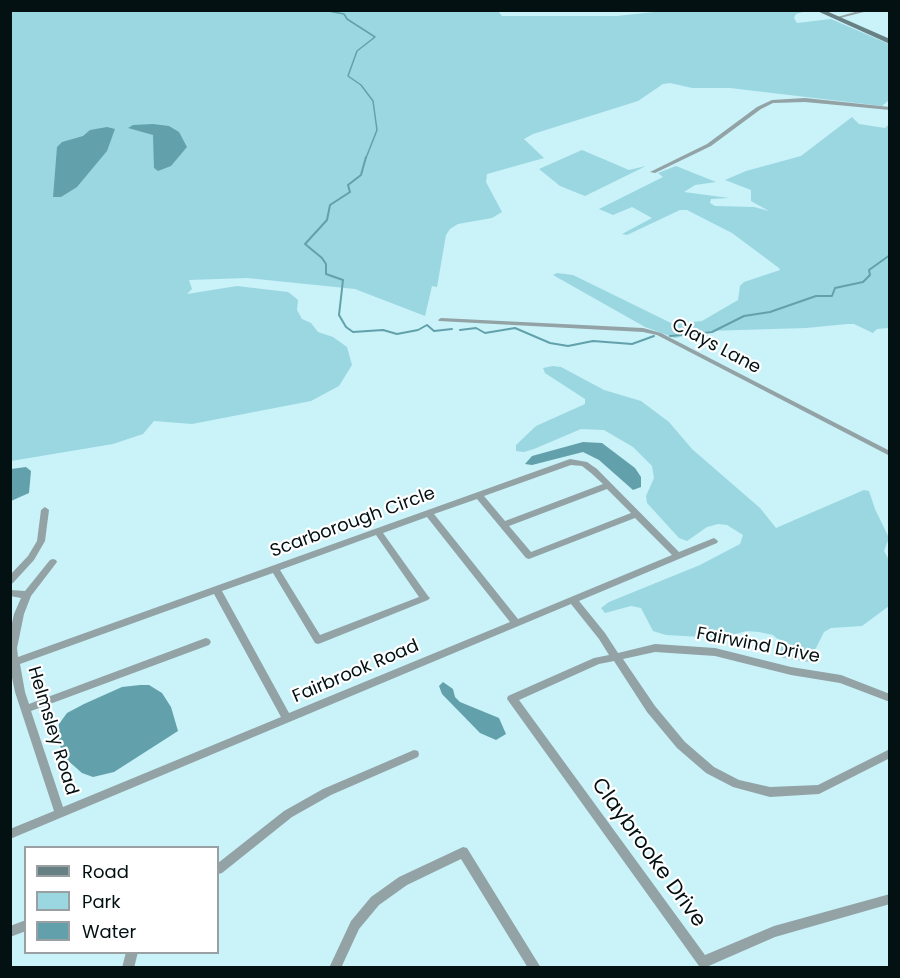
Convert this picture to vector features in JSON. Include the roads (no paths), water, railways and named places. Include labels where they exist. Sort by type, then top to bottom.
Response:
[{"type":"main road","points":[[818,10],[890,42]]},
{"type":"street","points":[[836,18],[870,10]]},
{"type":"street","points":[[653,172],[709,145],[759,108],[772,102],[805,100],[890,109]]},
{"type":"street","name":"Clays Lane","points":[[441,320],[643,330],[659,334],[890,454]]},
{"type":"street","name":"Scarborough Circle","points":[[12,664],[570,462],[590,467],[678,556]]},
{"type":"street","points":[[503,525],[609,485]]},
{"type":"street","points":[[478,495],[530,556],[637,514]]},
{"type":"street","points":[[10,581],[41,541],[45,510]]},
{"type":"street","points":[[429,513],[516,623]]},
{"type":"street","points":[[275,569],[318,640],[425,598],[378,532]]},
{"type":"street","name":"Fairbrook Road","points":[[10,834],[714,541]]},
{"type":"street","name":"Helmsley Road","points":[[53,562],[27,595],[15,630],[12,664],[60,813]]},
{"type":"street","points":[[217,590],[287,719]]},
{"type":"street","points":[[10,593],[27,595]]},
{"type":"street","points":[[573,600],[616,656],[651,708],[681,745],[710,770],[737,784],[770,792],[819,789],[890,753]]},
{"type":"street","points":[[26,709],[206,642]]},
{"type":"street","name":"Fairwind Drive","points":[[616,656],[656,648],[715,652],[791,671],[841,679],[890,698]]},
{"type":"street","name":"Claybrooke Drive","points":[[616,656],[597,661],[512,699],[703,962],[774,932],[890,899]]},
{"type":"street","points":[[219,868],[288,814],[327,792],[414,754]]},
{"type":"street","points":[[335,968],[355,925],[375,901],[403,881],[463,852],[535,968]]},
{"type":"street","points":[[10,932],[24,926]]},
{"type":"water","points":[[133,125],[169,126],[179,132],[187,147],[171,166],[158,171],[154,168],[153,135],[128,128]]},
{"type":"water","points":[[107,127],[115,129],[107,151],[77,187],[61,197],[53,197],[57,147],[62,142],[83,136],[90,130]]},
{"type":"water","points":[[583,442],[602,443],[635,468],[641,477],[641,487],[633,490],[599,460],[583,452],[532,465],[525,464],[532,456]]},
{"type":"water","points":[[26,467],[31,471],[29,493],[11,501],[11,469]]},
{"type":"water","points":[[443,682],[453,689],[455,697],[460,702],[499,718],[506,734],[496,740],[480,733],[442,694],[439,686]]},
{"type":"water","points":[[149,685],[162,693],[171,707],[178,731],[114,772],[93,777],[82,773],[65,758],[57,738],[59,724],[67,713],[84,704],[122,687]]},
{"type":"waterway","points":[[323,10],[344,14],[347,19],[375,37],[357,51],[348,76],[361,85],[373,101],[377,130],[366,158]]},
{"type":"waterway","points":[[366,157],[361,175],[348,185],[350,192],[330,205],[327,220],[305,244],[322,258],[326,264],[326,274],[343,280],[339,315],[346,327],[353,332],[383,330],[397,334],[418,330],[427,325],[434,331],[452,329]]},
{"type":"waterway","points":[[670,336],[712,332],[744,316],[770,312],[816,296],[832,296],[835,288],[863,282],[870,275],[869,270],[890,255]]},
{"type":"waterway","points":[[460,330],[476,328],[485,333],[515,328],[550,343],[568,346],[593,341],[632,344],[654,336]]}]
